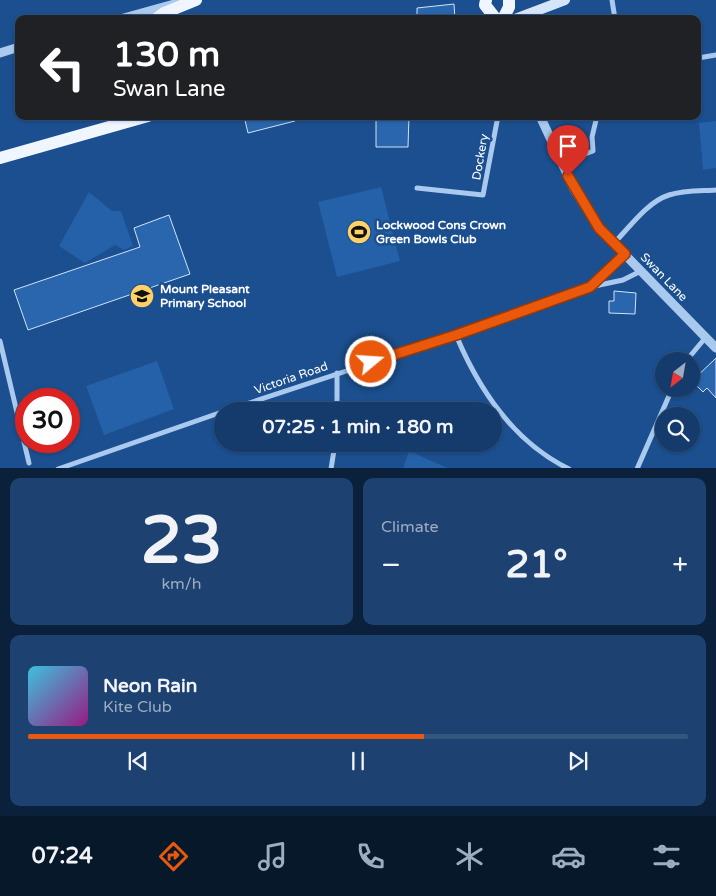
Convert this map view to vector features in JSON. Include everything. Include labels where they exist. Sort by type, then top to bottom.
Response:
[{"type":"main road","points":[[486,0],[485,5],[493,15]]},
{"type":"main road","points":[[506,15],[509,7],[509,0]]},
{"type":"main road","points":[[526,15],[565,0]]},
{"type":"main road","points":[[156,14],[190,2]]},
{"type":"main road","points":[[104,129],[107,120]]},
{"type":"main road","points":[[0,158],[134,120]]},
{"type":"street","points":[[612,0],[614,15]]},
{"type":"street","points":[[0,53],[15,48]]},
{"type":"street","points":[[701,58],[716,55]]},
{"type":"street","name":"Dockery","points":[[417,188],[484,195],[497,120]]},
{"type":"street","name":"Swan Lane","points":[[542,120],[574,189],[599,228],[716,348]]},
{"type":"street","points":[[561,163],[593,151],[592,137],[596,120]]},
{"type":"street","points":[[614,243],[647,208],[668,195],[680,192],[716,190]]},
{"type":"street","name":"Victoria Road","points":[[590,287],[625,254]]},
{"type":"street","name":"Victoria Road","points":[[253,402],[456,335],[590,287],[623,280],[640,271]]},
{"type":"street","points":[[456,335],[486,395],[503,416],[519,433],[547,456],[570,468]]},
{"type":"street","points":[[694,352],[706,337]]},
{"type":"street","points":[[0,341],[29,464]]},
{"type":"street","points":[[337,373],[337,402]]},
{"type":"street","points":[[637,468],[668,398]]},
{"type":"street","name":"Victoria Road","points":[[58,468],[214,415]]},
{"type":"street","points":[[330,468],[333,452]]},
{"type":"shaded area","points":[[716,121],[716,168],[703,170],[699,123]]},
{"type":"shaded area","name":"Lockwood Cons Crown Green Bowls Club","points":[[381,187],[400,261],[337,277],[318,202]]},
{"type":"shaded area","points":[[89,192],[112,211],[121,211],[133,246],[124,250],[115,245],[85,263],[59,246]]},
{"type":"shaded area","points":[[157,361],[174,409],[104,435],[86,386]]},
{"type":"shaded area","points":[[409,452],[411,452],[448,468],[403,468]]},
{"type":"building","points":[[454,4],[455,15],[417,15],[417,8]]},
{"type":"building","points":[[245,120],[295,120],[295,121],[248,133]]},
{"type":"building","points":[[376,120],[409,120],[408,147],[376,147]]},
{"type":"building","points":[[169,215],[190,274],[28,330],[14,290],[140,247],[134,228]]},
{"type":"building","points":[[614,291],[636,293],[635,314],[609,313],[609,301],[614,301]]},
{"type":"building","points":[[716,358],[716,398],[707,388],[703,392],[700,389],[700,373]]},
{"type":"place","name":"Lockwood Cons Crown Green Bowls Club","points":[[359,232]]},
{"type":"place","name":"Mount Pleasant Primary School","points":[[142,296]]},
{"type":"route","points":[[371,362],[456,335],[590,287],[609,270],[625,254],[599,228],[574,189],[568,176]]}]
